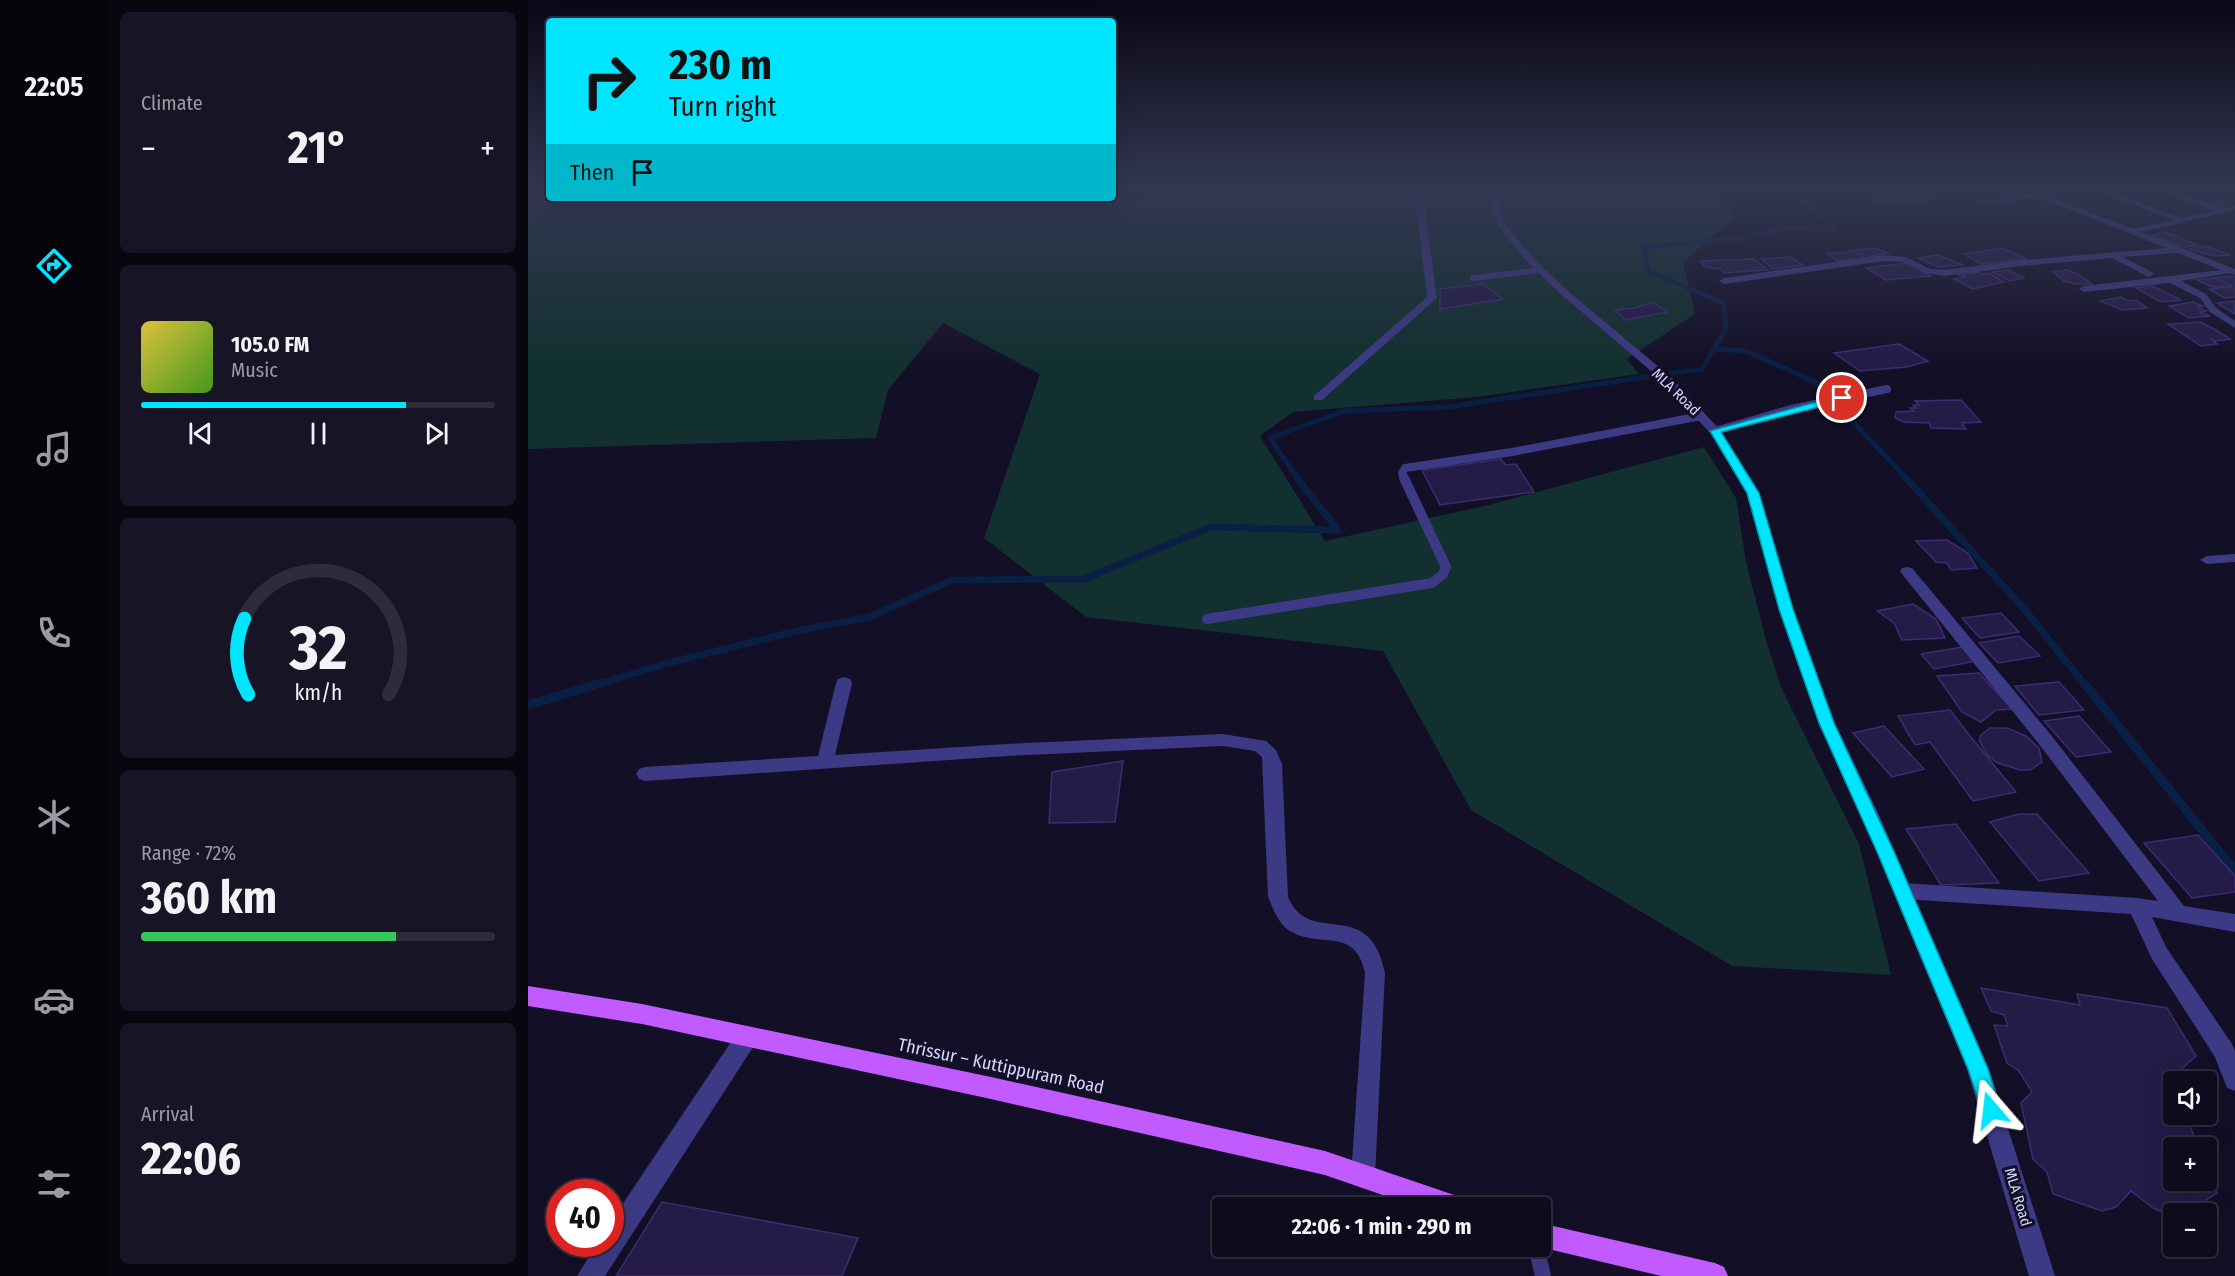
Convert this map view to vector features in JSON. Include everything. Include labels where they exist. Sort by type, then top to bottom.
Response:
[{"type":"main road","name":"Thrissur – Kuttippuram Road","points":[[528,996],[642,1014],[1002,1090],[1325,1163],[1425,1197]]},
{"type":"main road","points":[[1551,1238],[1715,1276]]},
{"type":"street","points":[[1318,398],[1432,298],[1426,249]]},
{"type":"street","name":"MLA Road","points":[[1521,249],[1540,270],[1668,380],[1715,431],[1753,493],[1786,609],[1827,723],[1903,891],[1978,1069],[2042,1276]]},
{"type":"street","points":[[2176,249],[2234,271]]},
{"type":"street","points":[[1724,281],[1884,258],[1906,260],[1937,273],[2180,250]]},
{"type":"street","points":[[2112,255],[2149,274]]},
{"type":"street","points":[[2085,289],[2234,271]]},
{"type":"street","points":[[2172,280],[2203,296],[2213,310],[2235,325]]},
{"type":"street","points":[[2206,560],[2235,558]]},
{"type":"street","points":[[1906,571],[1987,667],[2178,913]]},
{"type":"street","points":[[825,761],[844,683]]},
{"type":"street","points":[[645,774],[825,761],[1223,740],[1260,745],[1270,754],[1273,764],[1278,897],[1283,913],[1296,924],[1314,930],[1353,937],[1365,944],[1372,957],[1375,973],[1363,1176]]},
{"type":"street","points":[[1903,891],[2137,906],[2235,923]]},
{"type":"street","points":[[2137,906],[2159,953],[2224,1051],[2235,1080]]},
{"type":"street","points":[[590,1276],[747,1037]]},
{"type":"lane","points":[[1473,278],[1540,270]]},
{"type":"lane","points":[[1715,431],[1791,409],[1887,389]]},
{"type":"lane","points":[[1207,619],[1432,583],[1443,574],[1446,567],[1406,483],[1402,473],[1405,468],[1512,452],[1701,416]]},
{"type":"lane","points":[[1539,1257],[1543,1276]]},
{"type":"green space","points":[[528,249],[1699,249],[1683,262],[1695,314],[1627,359],[1639,374],[1477,397],[1293,412],[1260,436],[1325,541],[1489,505],[1704,447],[1736,498],[1746,562],[1781,687],[1859,844],[1891,975],[1732,966],[1471,810],[1383,651],[1086,617],[984,538],[1040,374],[943,323],[888,390],[876,438],[528,449]]},
{"type":"building","points":[[1876,249],[1888,253],[1868,257],[1856,250]]},
{"type":"building","points":[[2003,249],[2026,259],[1981,264],[1964,254]]},
{"type":"building","points":[[2189,249],[2212,249],[2231,255],[2213,256]]},
{"type":"building","points":[[1851,250],[1865,258],[1837,261],[1827,253],[1845,253]]},
{"type":"building","points":[[1938,255],[1963,265],[1938,267],[1918,258]]},
{"type":"building","points":[[1790,257],[1803,265],[1773,269],[1762,259]]},
{"type":"building","points":[[1754,259],[1768,270],[1725,273],[1720,269],[1705,267],[1701,261]]},
{"type":"building","points":[[1907,263],[1931,276],[1886,280],[1866,268]]},
{"type":"building","points":[[2008,270],[2024,278],[2010,281],[1992,272]]},
{"type":"building","points":[[2067,270],[2078,274],[2092,284],[2064,281],[2053,272]]},
{"type":"building","points":[[1989,273],[2004,282],[1973,289],[1954,279],[1966,277],[1958,275]]},
{"type":"building","points":[[2235,277],[2235,290],[2215,278]]},
{"type":"building","points":[[2215,278],[2232,286],[2212,287],[2197,280]]},
{"type":"building","points":[[1483,284],[1503,299],[1440,309],[1440,289]]},
{"type":"building","points":[[2152,286],[2181,300],[2161,302],[2136,288]]},
{"type":"building","points":[[2229,287],[2235,291],[2235,297],[2224,298],[2209,289]]},
{"type":"building","points":[[2121,297],[2128,301],[2136,300],[2147,308],[2123,310],[2100,301]]},
{"type":"building","points":[[2235,301],[2235,314],[2217,303]]},
{"type":"building","points":[[1652,302],[1667,312],[1625,320],[1615,310],[1635,308]]},
{"type":"building","points":[[2193,302],[2203,306],[2198,307],[2206,311],[2200,312],[2210,316],[2189,318],[2169,306]]},
{"type":"building","points":[[2200,322],[2230,339],[2215,341],[2210,338],[2217,344],[2201,346],[2168,324]]},
{"type":"building","points":[[1899,344],[1928,361],[1907,367],[1860,371],[1834,353]]},
{"type":"building","points":[[1961,400],[1981,422],[1962,423],[1966,429],[1931,428],[1929,423],[1904,422],[1895,418],[1896,412],[1914,411],[1910,408],[1916,408],[1913,405],[1919,405],[1915,401]]},
{"type":"building","points":[[1501,459],[1506,465],[1516,464],[1534,492],[1440,505],[1422,470]]},
{"type":"building","points":[[1947,540],[1968,553],[1977,568],[1951,570],[1947,563],[1936,562],[1916,541]]},
{"type":"building","points":[[1913,604],[1936,619],[1945,638],[1902,640],[1894,623],[1877,611]]},
{"type":"building","points":[[2001,613],[2019,632],[1980,638],[1962,618]]},
{"type":"building","points":[[2019,636],[2040,656],[1998,663],[1979,643]]},
{"type":"building","points":[[1962,647],[1976,661],[1934,669],[1921,654]]},
{"type":"building","points":[[1979,673],[2012,709],[1996,710],[1981,722],[1962,712],[1937,676]]},
{"type":"building","points":[[2059,682],[2084,710],[2039,715],[2015,686]]},
{"type":"building","points":[[1950,710],[2016,792],[1973,801],[1930,742],[1915,745],[1898,716]]},
{"type":"building","points":[[2079,716],[2111,752],[2076,757],[2044,721]]},
{"type":"building","points":[[1884,726],[1924,769],[1892,777],[1853,733]]},
{"type":"building","points":[[1990,728],[2007,728],[2026,736],[2039,748],[2042,762],[2030,770],[2020,770],[1998,763],[1989,757],[1980,742],[1980,736]]},
{"type":"building","points":[[1123,761],[1115,822],[1049,823],[1052,772]]},
{"type":"building","points":[[2019,814],[2037,814],[2089,873],[2039,881],[1990,822]]},
{"type":"building","points":[[1956,824],[1999,883],[1941,885],[1906,829]]},
{"type":"building","points":[[2198,835],[2235,876],[2235,892],[2192,898],[2144,843]]},
{"type":"building","points":[[1981,988],[2080,1005],[2077,994],[2167,1008],[2196,1056],[2179,1071],[2163,1071],[2163,1125],[2190,1125],[2194,1137],[2163,1137],[2163,1191],[2216,1191],[2217,1193],[2206,1200],[2206,1203],[2163,1203],[2163,1212],[2153,1208],[2131,1191],[2116,1207],[2102,1211],[2053,1194],[2047,1172],[2033,1159],[2021,1103],[2032,1092],[2019,1071],[2007,1063],[1994,1025],[2008,1026],[2004,1015],[1991,1011]]},
{"type":"building","points":[[662,1202],[858,1238],[842,1276],[616,1276]]},
{"type":"waterway","points":[[1644,249],[1648,271],[1724,303],[1725,317]]},
{"type":"waterway","points":[[1714,349],[1726,329],[1725,316]]},
{"type":"waterway","points":[[1671,373],[1702,369],[1714,349]]},
{"type":"waterway","points":[[1714,349],[1746,351],[1811,380],[1840,398],[1856,425],[1907,479]]},
{"type":"waterway","points":[[1298,479],[1270,438],[1344,411],[1448,407],[1652,376]]},
{"type":"waterway","points":[[596,685],[664,664],[801,630],[870,617],[952,580],[1084,579],[1211,527],[1338,530],[1297,478]]},
{"type":"waterway","points":[[1906,478],[2026,611],[2085,685]]},
{"type":"waterway","points":[[528,705],[601,683]]},
{"type":"waterway","points":[[2084,683],[2235,871]]},
{"type":"route","points":[[1842,398],[1791,409],[1715,431],[1753,493],[1786,609],[1827,723],[1887,854],[1978,1069],[1991,1110]]}]
